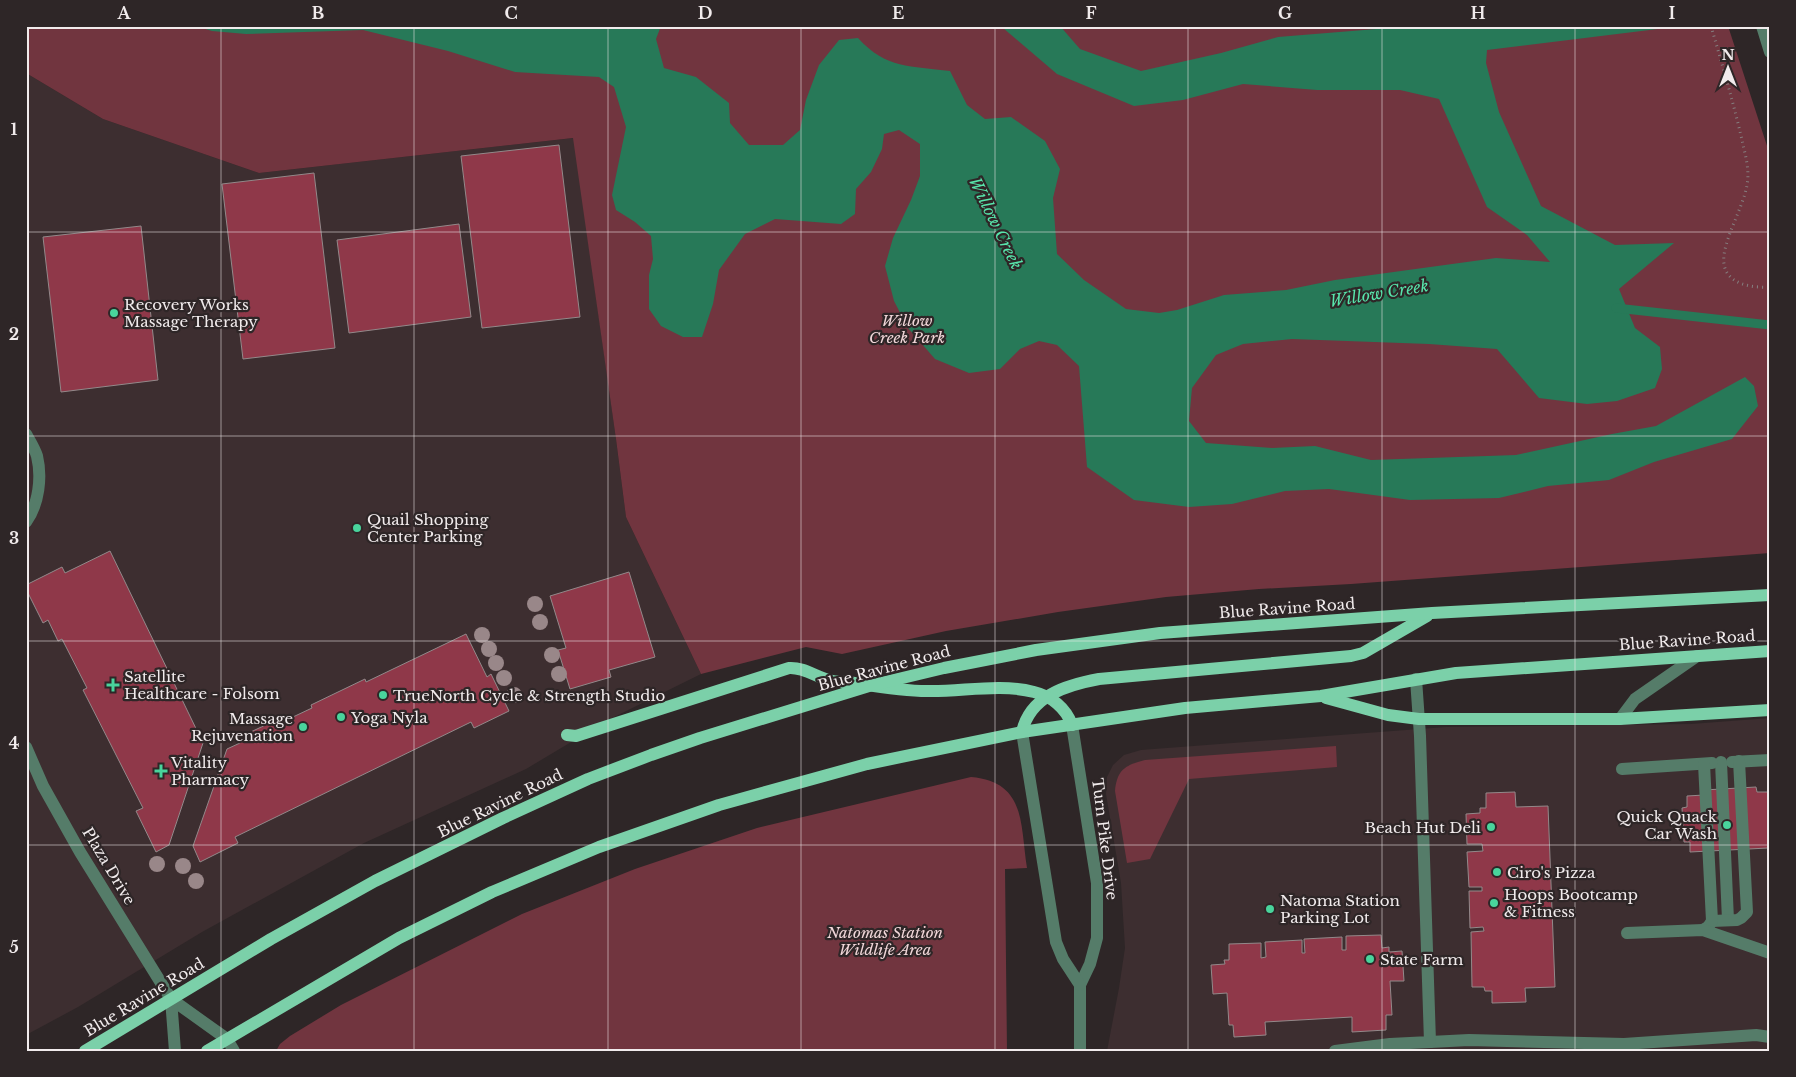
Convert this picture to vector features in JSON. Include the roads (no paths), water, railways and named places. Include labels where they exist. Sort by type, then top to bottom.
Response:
[{"type":"main road","name":"Blue Ravine Road","points":[[85,1051],[375,881],[502,818],[588,778],[700,738],[869,686],[963,664],[1036,650],[1160,633],[1432,613],[1770,595]]},
{"type":"main road","points":[[1022,732],[1024,722],[1032,710],[1047,696],[1065,686],[1099,679],[1350,656],[1363,653],[1432,613]]},
{"type":"main road","name":"Blue Ravine Road","points":[[207,1051],[399,938],[492,892],[599,847],[719,805],[867,764],[1022,732],[1185,708],[1321,696],[1456,673],[1770,651]]},
{"type":"main road","points":[[567,735],[576,736],[789,668],[802,669],[832,681],[927,692],[1021,690],[1047,696],[1064,709],[1072,725]]},
{"type":"main road","points":[[1321,696],[1388,715],[1419,719],[1620,718],[1770,710]]},
{"type":"street","points":[[1762,26],[1770,52]]},
{"type":"street","points":[[26,434],[36,456],[39,486],[32,515],[26,522]]},
{"type":"street","points":[[1620,718],[1635,699],[1697,656]]},
{"type":"street","points":[[1416,679],[1430,1042]]},
{"type":"street","name":"Turn Pike Drive","points":[[1072,725],[1097,883],[1097,938],[1090,964],[1080,985],[1083,1050]]},
{"type":"street","points":[[1022,732],[1056,942],[1063,959],[1080,985]]},
{"type":"street","name":"Plaza Drive","points":[[26,747],[44,786],[80,852],[171,999]]},
{"type":"street","points":[[1622,769],[1770,760]]},
{"type":"street","points":[[1627,933],[1707,925],[1741,918],[1747,912],[1739,761]]},
{"type":"street","points":[[1721,762],[1728,920]]},
{"type":"street","points":[[1704,764],[1707,925]]},
{"type":"street","points":[[1707,925],[1765,953],[1770,953]]},
{"type":"street","points":[[171,999],[227,1039],[234,1051]]},
{"type":"street","points":[[171,999],[175,1051]]},
{"type":"street","points":[[1335,1051],[1390,1044],[1469,1040],[1624,1044],[1756,1035],[1770,1037]]},
{"type":"water","points":[[196,26],[661,26],[656,39],[664,68],[696,77],[729,103],[730,123],[749,145],[783,145],[800,130],[806,100],[819,65],[839,40],[858,38],[868,48],[889,61],[911,67],[950,71],[967,105],[985,119],[1011,117],[1045,141],[1060,169],[1053,198],[1057,254],[1084,280],[1126,309],[1159,313],[1177,310],[1224,295],[1286,290],[1335,280],[1496,258],[1550,262],[1527,235],[1487,207],[1439,99],[1400,90],[1317,90],[1243,84],[1183,100],[1134,106],[1057,74],[1003,26],[1060,26],[1080,49],[1141,71],[1221,53],[1278,37],[1413,26],[1682,26],[1487,50],[1486,63],[1499,112],[1541,206],[1615,245],[1674,243],[1619,289],[1635,328],[1660,347],[1662,369],[1655,388],[1617,401],[1587,404],[1539,398],[1497,349],[1429,344],[1292,339],[1243,344],[1216,355],[1192,388],[1189,421],[1206,443],[1272,448],[1315,446],[1371,460],[1516,455],[1656,426],[1745,377],[1754,386],[1758,406],[1732,439],[1654,462],[1609,480],[1548,486],[1499,498],[1410,500],[1329,489],[1285,491],[1232,504],[1189,507],[1134,500],[1087,467],[1079,366],[1057,345],[1039,341],[1020,349],[1000,369],[969,373],[935,359],[908,328],[894,301],[885,266],[893,238],[920,176],[920,144],[899,130],[884,134],[882,149],[871,172],[856,189],[855,214],[841,224],[775,219],[745,234],[719,270],[713,304],[702,337],[683,337],[661,326],[649,309],[649,275],[653,259],[651,236],[635,222],[616,210],[612,195],[626,127],[614,87],[599,77],[515,72],[448,51],[363,30],[246,34],[212,31]]},
{"type":"waterway","name":"Willow Creek","points":[[1616,308],[1770,325]]},
{"type":"place","name":"Recovery Works Massage Therapy","points":[[114,313]]},
{"type":"place","name":"Quail Shopping Center Parking","points":[[357,528]]},
{"type":"place","name":"Satellite Healthcare - Folsom","points":[[113,685]]},
{"type":"place","name":"TrueNorth Cycle & Strength Studio","points":[[383,695]]},
{"type":"place","name":"Yoga Nyla","points":[[341,717]]},
{"type":"place","name":"Massage Rejuvenation","points":[[303,727]]},
{"type":"place","name":"Vitality Pharmacy","points":[[161,771]]},
{"type":"place","name":"Quick Quack Car Wash","points":[[1727,825]]},
{"type":"place","name":"Beach Hut Deli","points":[[1491,827]]},
{"type":"place","name":"Ciro's Pizza","points":[[1497,872]]},
{"type":"place","name":"Hoops Bootcamp & Fitness","points":[[1494,903]]},
{"type":"place","name":"Natoma Station Parking Lot","points":[[1270,909]]},
{"type":"place","name":"State Farm","points":[[1370,959]]},
{"type":"park label","name":"Willow Creek Park","points":[[907,328]]},
{"type":"park label","name":"Natomas Station Wildlife Area","points":[[885,940]]}]
